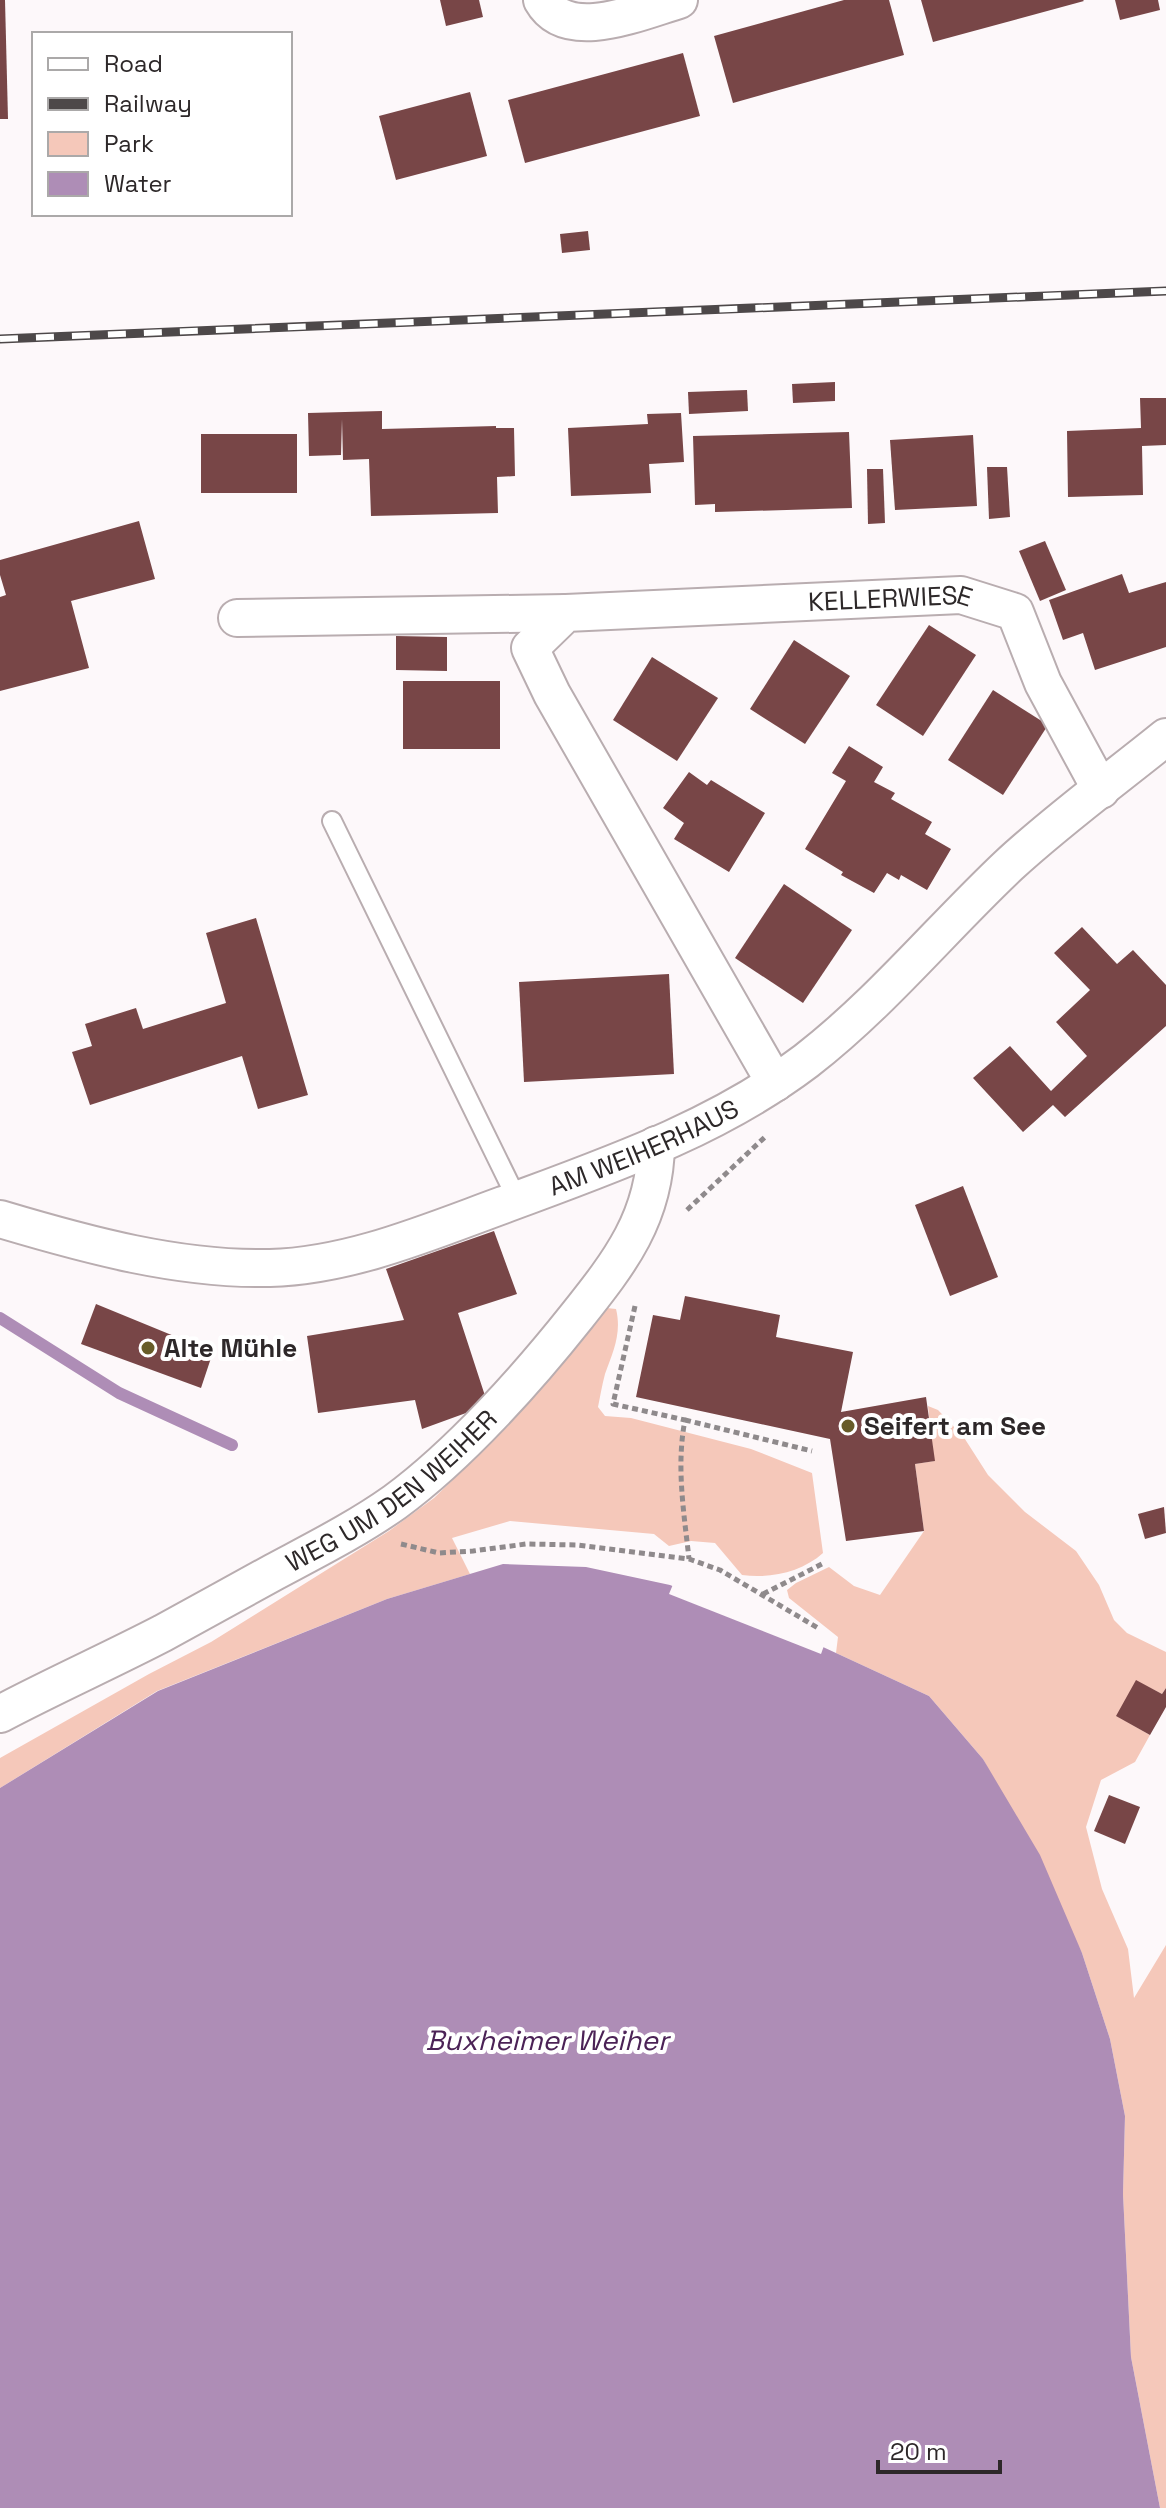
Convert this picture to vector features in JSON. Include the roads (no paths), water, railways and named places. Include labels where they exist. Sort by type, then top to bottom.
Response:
[{"type":"street","points":[[542,0],[547,10],[573,23],[606,21],[679,0]]},
{"type":"street","name":"KELLERWIESE","points":[[237,618],[566,613],[961,595],[1015,612],[1043,683],[1101,790]]},
{"type":"street","points":[[566,613],[530,648],[552,694],[775,1083]]},
{"type":"street","name":"AM WEIHERHAUS","points":[[0,1219],[169,1260],[227,1268],[274,1268],[314,1264],[352,1255],[455,1223],[586,1175],[694,1128],[775,1083],[860,1014],[1011,863],[1166,737]]},
{"type":"street","name":"WEG UM DEN WEIHER","points":[[0,1714],[161,1634],[361,1523],[430,1475],[556,1343],[604,1281],[634,1236],[646,1206],[656,1173],[656,1145]]},
{"type":"lane","points":[[332,821],[517,1199]]},
{"type":"water","name":"Buxheimer Weiher","points":[[503,1564],[586,1567],[670,1585],[823,1647],[929,1696],[983,1759],[1040,1855],[1082,1953],[1110,2039],[1125,2116],[1123,2194],[1131,2357],[1160,2508],[0,2508],[0,1788],[158,1691],[387,1599]]},
{"type":"waterway","points":[[0,1318],[119,1393],[232,1445]]},
{"type":"railway","points":[[0,339],[1166,291]]},
{"type":"place","name":"Alte Mühle","points":[[148,1348]]},
{"type":"place","name":"Seifert am See","points":[[848,1426]]}]
